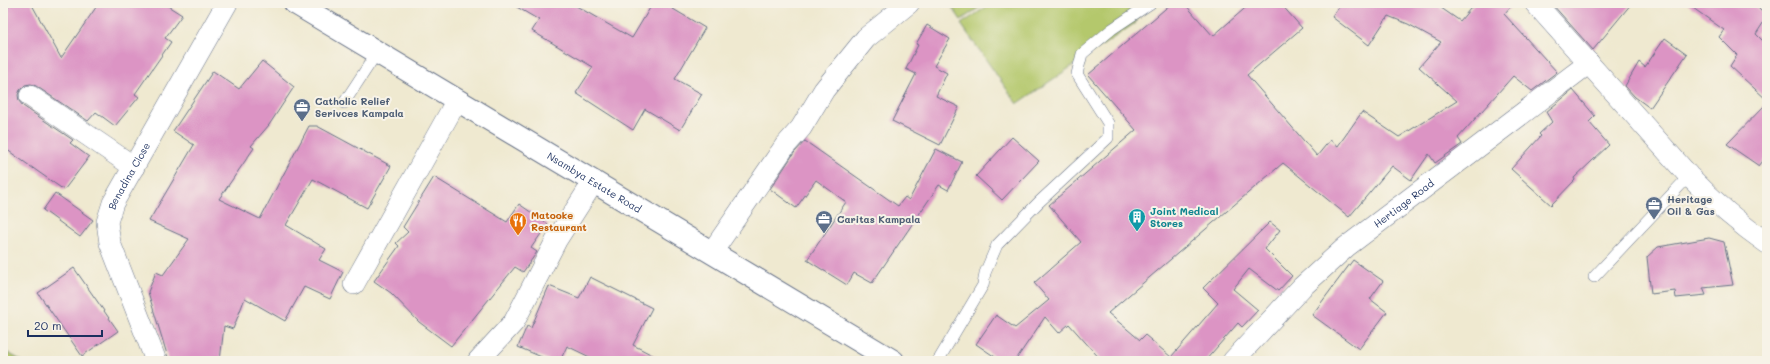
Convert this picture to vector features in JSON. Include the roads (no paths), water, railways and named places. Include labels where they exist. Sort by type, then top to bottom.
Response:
[{"type":"street","name":"Benadina Close","points":[[156,361],[110,242],[107,222],[113,203],[227,3]]},
{"type":"street","name":"Nsambya Estate Road","points":[[295,3],[378,51],[457,100],[712,252],[883,358]]},
{"type":"street","points":[[712,252],[785,146],[801,128],[824,90],[866,38],[909,3]]},
{"type":"street","points":[[1535,3],[1712,200],[1742,226],[1767,243]]},
{"type":"street","name":"Hertiage Road","points":[[1233,361],[1302,287],[1346,247],[1589,63]]},
{"type":"street","points":[[30,96],[134,167]]},
{"type":"street","points":[[354,284],[457,100]]},
{"type":"street","points":[[478,361],[514,322],[557,238],[594,181]]},
{"type":"lane","points":[[938,361],[983,285],[985,273],[997,246],[1038,202],[1108,138],[1108,123],[1076,74],[1082,54],[1112,29],[1151,3]]},
{"type":"lane","points":[[344,103],[378,51]]},
{"type":"lane","points":[[1594,277],[1689,176]]},
{"type":"place","name":"Catholic Relief Serivces Kampala","points":[[302,122]]},
{"type":"place","name":"Heritage Oil & Gas","points":[[1654,220]]},
{"type":"place","name":"Joint Medical Stores","points":[[1137,232]]},
{"type":"place","name":"Caritas Kampala","points":[[824,234]]},
{"type":"place","name":"Matooke Restaurant","points":[[518,236]]}]
